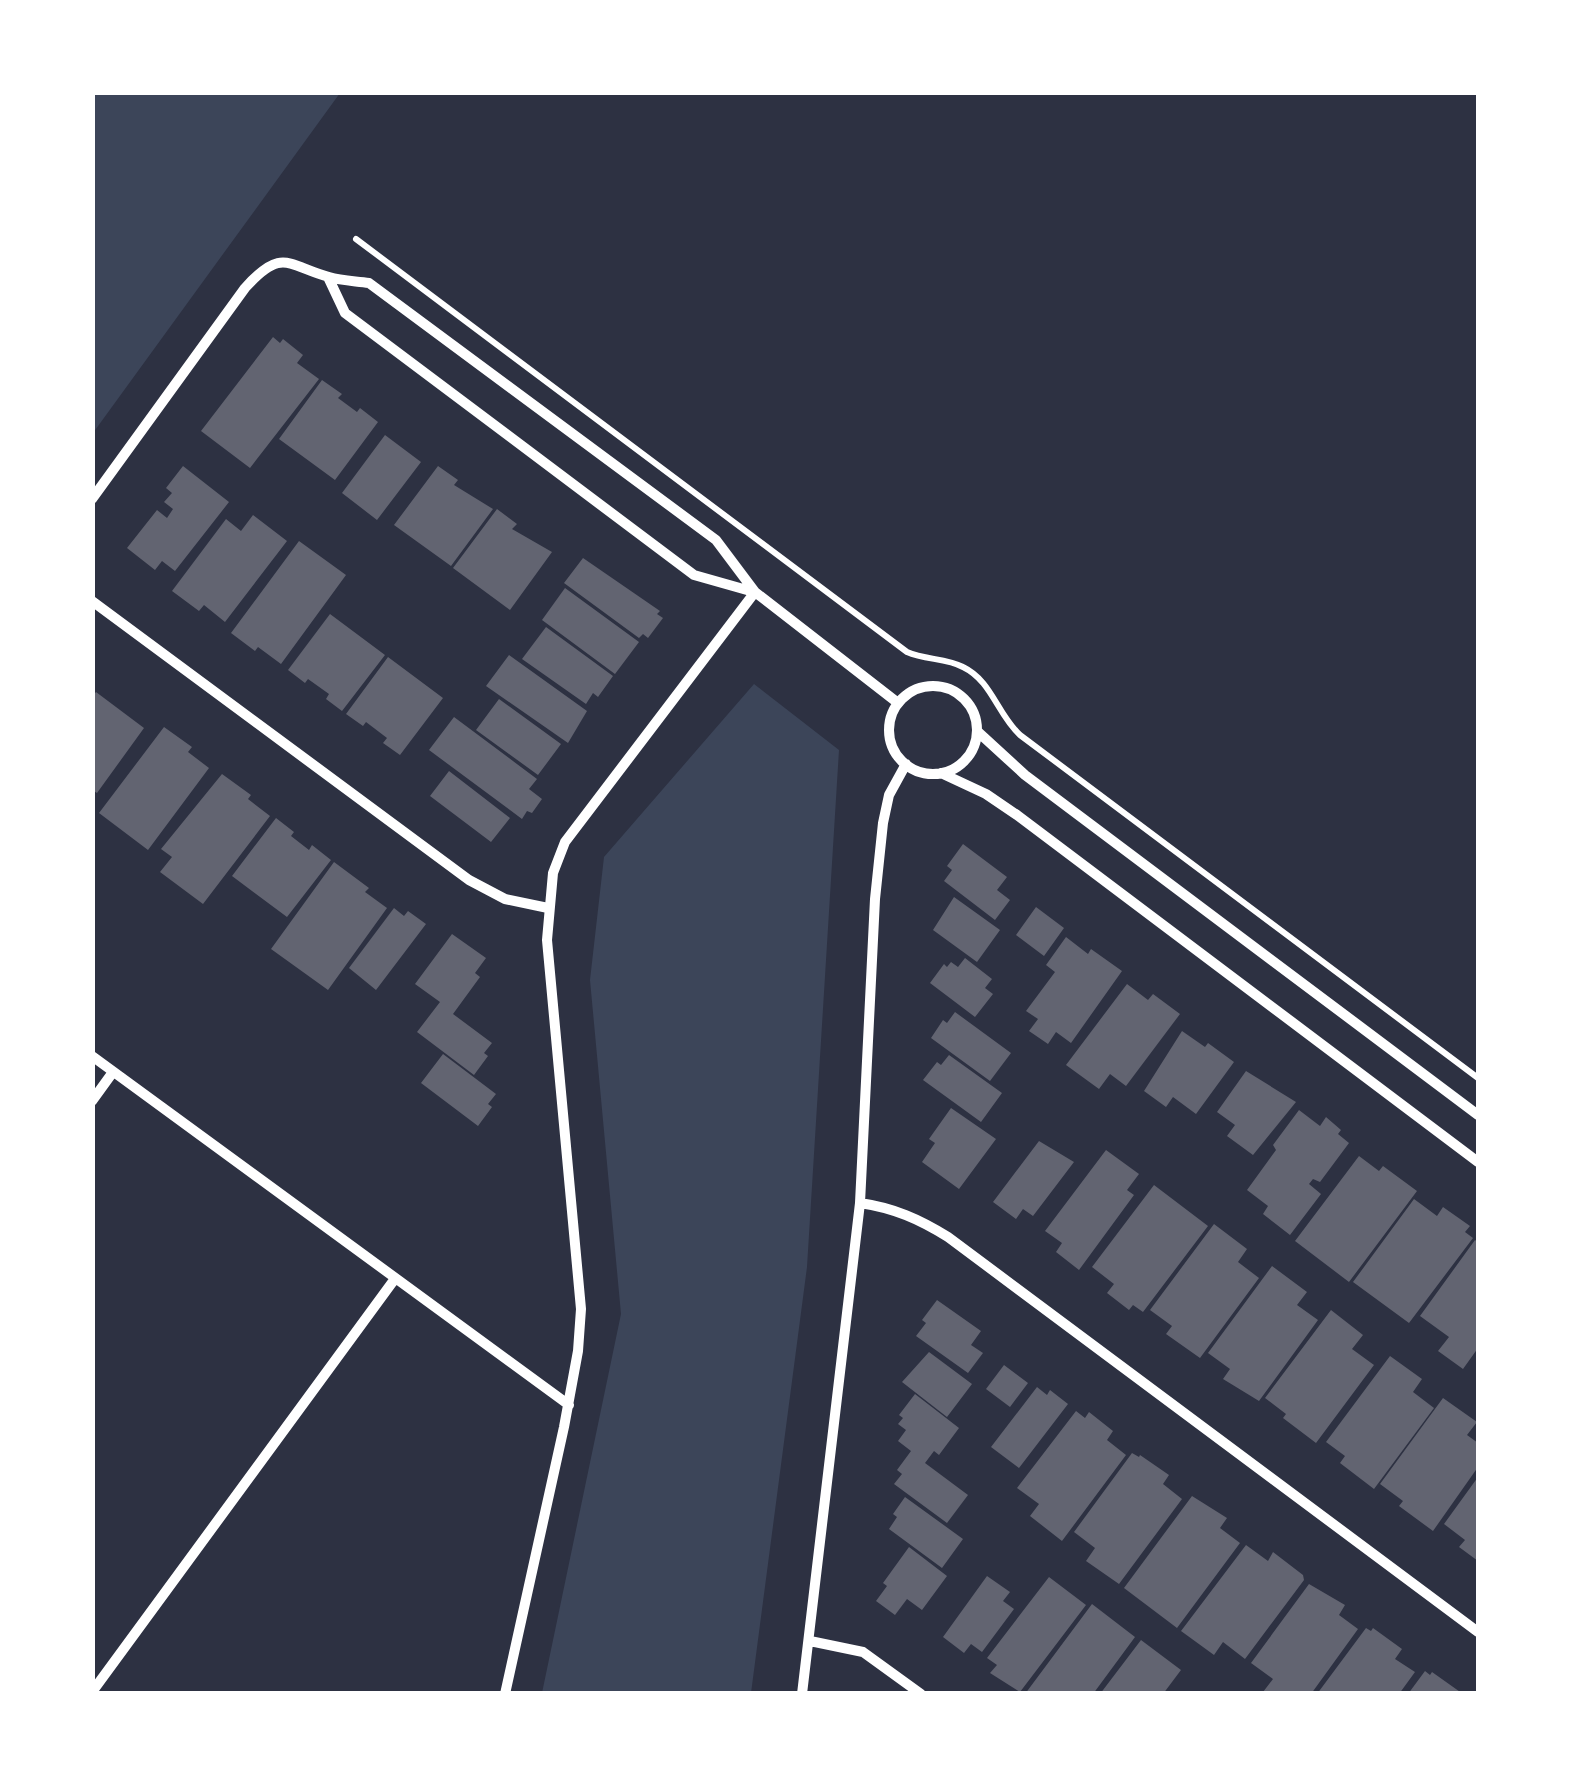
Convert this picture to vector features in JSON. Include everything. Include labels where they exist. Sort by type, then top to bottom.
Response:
[{"type":"street","points":[[92,499],[257,274],[272,264],[290,261],[328,277],[369,283],[716,540],[755,592],[898,703]]},
{"type":"street","points":[[328,277],[345,313],[694,575],[755,592]]},
{"type":"street","points":[[504,1694],[568,1405],[581,1309],[547,940],[553,873],[566,842],[755,592]]},
{"type":"street","points":[[92,600],[469,880],[505,899],[548,908]]},
{"type":"street","points":[[941,773],[962,762],[975,743],[977,731],[970,705],[948,688],[921,687],[898,703],[892,715],[891,742],[906,764],[917,770],[941,773],[986,794],[1017,815],[1478,1162]]},
{"type":"street","points":[[977,731],[1024,774],[1478,1115]]},
{"type":"street","points":[[802,1694],[860,1203],[875,899],[883,823],[889,795],[906,764]]},
{"type":"street","points":[[92,1056],[568,1405]]},
{"type":"street","points":[[92,1101],[114,1072]]},
{"type":"street","points":[[860,1203],[890,1207],[948,1237],[1478,1632]]},
{"type":"street","points":[[92,1692],[394,1280]]},
{"type":"street","points":[[810,1641],[863,1652],[921,1694]]},
{"type":"path","points":[[356,239],[907,652],[957,663],[973,672],[983,681],[1007,723],[1020,735],[1478,1078]]},
{"type":"shaded area","points":[[92,93],[340,93],[93,433]]},
{"type":"shaded area","points":[[754,684],[839,750],[807,1267],[751,1693],[542,1693],[621,1314],[590,980],[604,857]]},
{"type":"building","points":[[273,337],[280,343],[283,339],[303,355],[297,363],[319,379],[250,468],[201,431]]},
{"type":"building","points":[[322,380],[342,394],[338,398],[378,422],[335,480],[279,439]]},
{"type":"building","points":[[385,435],[421,462],[377,520],[342,493]]},
{"type":"building","points":[[183,466],[229,502],[175,571],[162,561],[155,570],[127,548],[157,510],[167,518],[173,509],[164,502],[172,493],[166,488]]},
{"type":"building","points":[[438,466],[458,480],[454,485],[493,509],[451,566],[394,525]]},
{"type":"building","points":[[497,509],[517,524],[512,529],[552,552],[510,610],[453,568]]},
{"type":"building","points":[[253,515],[287,541],[225,622],[204,605],[199,611],[172,591],[226,519],[241,531]]},
{"type":"building","points":[[299,541],[346,575],[281,664],[231,633]]},
{"type":"building","points":[[583,558],[660,611],[657,614],[663,618],[648,638],[643,634],[639,638],[564,583]]},
{"type":"building","points":[[565,588],[639,642],[615,674],[542,620]]},
{"type":"building","points":[[330,614],[385,655],[342,711],[326,699],[329,694],[288,670]]},
{"type":"building","points":[[546,627],[613,676],[598,697],[593,693],[586,704],[522,659]]},
{"type":"building","points":[[509,655],[587,711],[568,743],[486,686]]},
{"type":"building","points":[[388,657],[443,698],[400,755],[383,743],[387,738],[366,722],[363,726],[346,714]]},
{"type":"building","points":[[96,692],[144,728],[97,793],[92,790],[92,697]]},
{"type":"building","points":[[499,699],[561,744],[538,775],[476,730]]},
{"type":"building","points":[[454,717],[537,779],[529,789],[542,799],[532,813],[527,811],[522,819],[429,750]]},
{"type":"building","points":[[164,727],[192,747],[188,752],[209,768],[148,850],[99,813]]},
{"type":"building","points":[[449,771],[510,818],[491,842],[430,796]]},
{"type":"building","points":[[222,774],[251,795],[248,799],[270,816],[203,904],[160,872],[172,857],[161,849]]},
{"type":"building","points":[[276,818],[309,850],[312,845],[331,860],[287,917],[232,876]]},
{"type":"building","points":[[963,844],[1007,877],[997,890],[1010,900],[995,920],[944,881],[952,870],[947,866]]},
{"type":"building","points":[[334,862],[369,888],[365,892],[387,908],[328,990],[271,949]]},
{"type":"building","points":[[954,897],[1000,930],[977,962],[933,930]]},
{"type":"building","points":[[1036,907],[1064,928],[1044,956],[1016,935]]},
{"type":"building","points":[[394,908],[404,916],[408,911],[426,924],[376,990],[349,968]]},
{"type":"building","points":[[452,934],[486,958],[475,973],[480,977],[453,1014],[492,1043],[474,1075],[417,1032],[440,1002],[415,984]]},
{"type":"building","points":[[1066,937],[1088,954],[1091,949],[1122,971],[1071,1043],[1056,1032],[1048,1044],[1029,1031],[1038,1019],[1026,1011],[1055,972],[1046,965]]},
{"type":"building","points":[[965,958],[992,979],[985,988],[993,994],[975,1017],[930,983],[944,964],[947,967],[951,962],[958,967]]},
{"type":"building","points":[[1127,984],[1148,1000],[1153,994],[1180,1014],[1126,1086],[1110,1074],[1099,1089],[1066,1065]]},
{"type":"building","points":[[955,1012],[1011,1053],[990,1081],[931,1038],[943,1020],[947,1023]]},
{"type":"building","points":[[1182,1031],[1205,1047],[1208,1043],[1234,1062],[1196,1114],[1173,1097],[1166,1107],[1144,1091]]},
{"type":"building","points":[[443,1054],[496,1094],[478,1126],[421,1083]]},
{"type":"building","points":[[949,1055],[1002,1093],[981,1122],[923,1080],[937,1062],[941,1065]]},
{"type":"building","points":[[1246,1071],[1296,1102],[1253,1155],[1227,1136],[1235,1125],[1217,1112]]},
{"type":"building","points":[[951,1108],[996,1139],[959,1189],[922,1162],[935,1143],[929,1139]]},
{"type":"building","points":[[1299,1110],[1320,1126],[1326,1117],[1349,1143],[1320,1182],[1313,1179],[1309,1184],[1321,1194],[1290,1235],[1263,1214],[1268,1206],[1247,1190]]},
{"type":"building","points":[[1039,1141],[1074,1162],[1033,1216],[1023,1209],[1016,1219],[993,1202]]},
{"type":"building","points":[[1106,1150],[1139,1174],[1127,1190],[1134,1195],[1079,1270],[1056,1252],[1062,1243],[1045,1231]]},
{"type":"building","points":[[1359,1156],[1379,1171],[1383,1166],[1417,1191],[1349,1282],[1295,1241]]},
{"type":"building","points":[[1154,1185],[1208,1226],[1143,1312],[1133,1305],[1129,1310],[1107,1293],[1114,1284],[1092,1267]]},
{"type":"building","points":[[1414,1199],[1437,1216],[1443,1207],[1470,1226],[1465,1232],[1473,1238],[1409,1323],[1353,1282]]},
{"type":"building","points":[[1214,1224],[1247,1249],[1238,1262],[1259,1278],[1200,1358],[1166,1334],[1172,1326],[1150,1310]]},
{"type":"building","points":[[1475,1240],[1478,1348],[1463,1369],[1438,1351],[1449,1337],[1420,1316]]},
{"type":"building","points":[[1272,1266],[1307,1292],[1297,1305],[1318,1320],[1259,1401],[1223,1379],[1230,1369],[1208,1353]]},
{"type":"building","points":[[937,1300],[981,1331],[971,1345],[983,1353],[968,1373],[916,1336]]},
{"type":"building","points":[[1331,1310],[1363,1335],[1352,1349],[1374,1365],[1316,1443],[1283,1418],[1286,1414],[1265,1398]]},
{"type":"building","points":[[929,1352],[972,1384],[947,1417],[902,1382]]},
{"type":"building","points":[[1390,1356],[1422,1379],[1413,1392],[1434,1408],[1374,1489],[1340,1463],[1345,1456],[1326,1442]]},
{"type":"building","points":[[1004,1365],[1028,1383],[1010,1407],[986,1389]]},
{"type":"building","points":[[1037,1387],[1047,1395],[1050,1390],[1068,1404],[1019,1468],[991,1447]]},
{"type":"building","points":[[915,1394],[959,1428],[939,1455],[934,1451],[925,1463],[968,1495],[947,1523],[894,1484],[902,1474],[897,1470],[911,1451],[898,1441],[906,1430],[898,1424],[903,1418],[899,1415]]},
{"type":"building","points":[[1443,1398],[1477,1422],[1467,1435],[1478,1443],[1478,1467],[1433,1531],[1399,1506],[1403,1501],[1380,1484]]},
{"type":"building","points":[[1076,1411],[1085,1418],[1089,1412],[1113,1431],[1107,1440],[1126,1455],[1062,1541],[1030,1516],[1039,1504],[1017,1488]]},
{"type":"building","points":[[1132,1453],[1169,1475],[1163,1484],[1182,1499],[1119,1584],[1086,1561],[1095,1548],[1074,1532]]},
{"type":"building","points":[[1478,1477],[1478,1561],[1459,1547],[1465,1540],[1444,1524]]},
{"type":"building","points":[[1192,1496],[1227,1518],[1220,1528],[1240,1543],[1177,1628],[1124,1588]]},
{"type":"building","points":[[905,1497],[963,1539],[942,1568],[889,1529],[897,1517],[893,1514]]},
{"type":"building","points":[[1246,1545],[1268,1561],[1273,1552],[1303,1575],[1304,1580],[1245,1659],[1223,1642],[1214,1655],[1181,1631]]},
{"type":"building","points":[[909,1547],[947,1576],[922,1610],[907,1599],[895,1615],[876,1601],[887,1586],[883,1583]]},
{"type":"building","points":[[987,1576],[1010,1592],[1003,1601],[1014,1609],[982,1652],[971,1644],[964,1653],[943,1637]]},
{"type":"building","points":[[1049,1577],[1086,1605],[1020,1692],[990,1673],[997,1665],[987,1658]]},
{"type":"building","points":[[1309,1584],[1345,1605],[1339,1615],[1358,1629],[1311,1694],[1266,1694],[1263,1692],[1273,1679],[1251,1663]]},
{"type":"building","points":[[1092,1604],[1135,1637],[1093,1694],[1025,1694]]},
{"type":"building","points":[[1366,1628],[1373,1628],[1402,1649],[1395,1659],[1415,1672],[1399,1694],[1317,1694]]},
{"type":"building","points":[[1141,1640],[1181,1670],[1163,1694],[1100,1694]]},
{"type":"building","points":[[1425,1671],[1430,1675],[1432,1672],[1463,1694],[1408,1694]]}]
